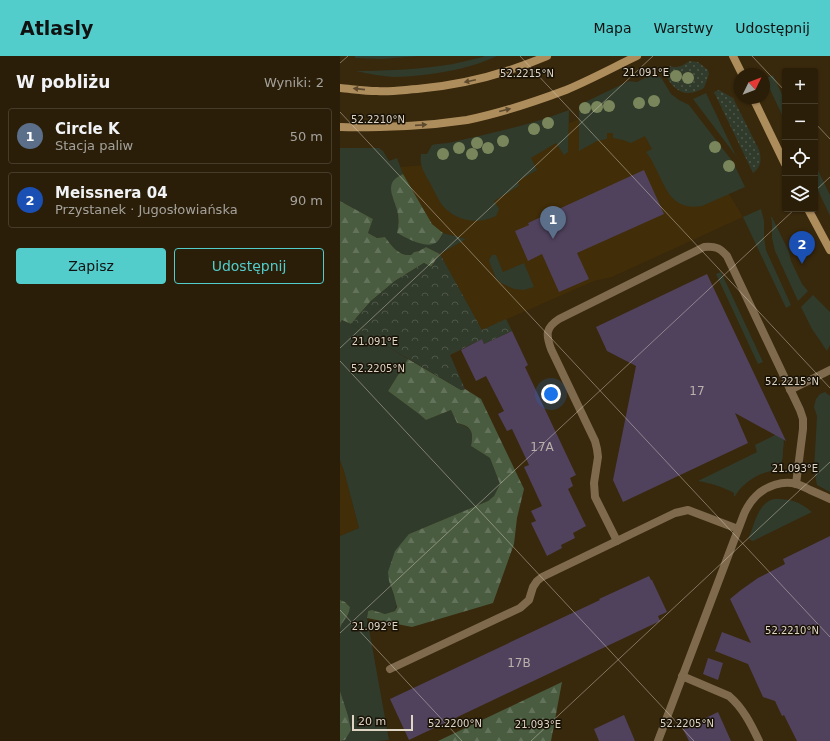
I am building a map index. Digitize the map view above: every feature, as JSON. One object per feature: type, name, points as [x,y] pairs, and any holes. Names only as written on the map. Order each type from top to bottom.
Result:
[{"type":"street","points":[[340,88],[377,91],[437,87],[493,76],[524,66],[547,56]]},
{"type":"street","points":[[340,127],[391,127],[467,120],[541,99],[567,89],[637,56]]},
{"type":"street","points":[[733,56],[739,68]]},
{"type":"street","points":[[756,104],[782,158]]},
{"type":"street","points":[[810,212],[830,250]]},
{"type":"street","points":[[617,541],[595,497],[594,483],[598,457],[595,441],[551,349],[547,339],[547,331],[549,326],[554,322],[704,247],[718,248],[727,256],[800,410],[803,419],[803,428],[796,484]]},
{"type":"street","points":[[790,390],[830,370]]},
{"type":"street","points":[[658,741],[738,529],[749,504],[756,495],[765,489],[773,485],[789,483],[796,484],[830,499]]},
{"type":"street","points":[[390,670],[520,608],[529,600],[532,587],[542,577],[683,510],[688,510],[738,529]]},
{"type":"street","points":[[682,676],[729,696],[735,701],[748,719],[759,741]]},
{"type":"shaded area","points":[[689,108],[729,194],[743,217],[612,277],[594,281],[482,330],[440,254],[465,239],[443,233],[432,224],[400,167],[476,161],[589,115]]},
{"type":"shaded area","points":[[340,460],[359,528],[340,536]]},
{"type":"green space","points":[[355,56],[418,56],[382,59],[355,58]]},
{"type":"green space","points":[[484,56],[497,56],[461,68],[423,75],[393,77],[356,71],[429,67],[453,64]]},
{"type":"green space","points":[[690,61],[698,62],[708,70],[709,74],[704,88],[686,93],[672,85],[668,79],[667,73],[670,66],[678,67]]},
{"type":"green space","points":[[655,73],[662,79],[671,94],[689,105],[733,162],[745,187],[702,206],[691,207],[683,205],[670,196],[646,152],[652,149],[645,136],[631,143],[613,138],[613,133],[607,133],[607,139],[597,141],[579,151],[579,105],[629,81],[637,82]]},
{"type":"green space","points":[[773,75],[782,94],[782,115],[770,90],[770,76]]},
{"type":"green space","points":[[719,90],[733,98],[734,104],[736,104],[759,150],[760,163],[758,168],[753,173],[714,92]]},
{"type":"green space","points":[[706,93],[736,156],[693,99]]},
{"type":"green space","points":[[569,110],[568,152],[564,155],[556,143],[531,158],[537,170],[518,181],[519,186],[494,201],[499,209],[496,216],[482,220],[467,220],[453,215],[442,205],[421,165],[421,154],[427,154],[432,145],[448,143],[509,129]]},
{"type":"green space","points":[[340,148],[379,148],[383,151],[389,161],[397,158],[403,174],[395,179],[392,195],[397,209],[399,226],[397,233],[424,244],[435,242],[440,239],[443,233],[466,239],[440,254],[426,247],[414,252],[411,255],[406,255],[396,250],[385,237],[377,238],[368,233],[373,219],[340,201]]},
{"type":"green space","points":[[818,170],[830,195],[830,216],[818,190]]},
{"type":"green space","points":[[403,174],[432,224],[443,233],[439,240],[434,244],[429,245],[418,243],[397,233],[398,216],[391,186],[395,179]]},
{"type":"green space","points":[[340,201],[373,219],[368,233],[377,238],[385,237],[393,247],[402,254],[411,255],[414,252],[426,247],[440,254],[431,267],[424,263],[395,281],[371,301],[351,324],[342,320],[340,323]]},
{"type":"green space","points":[[761,209],[764,221],[766,250],[791,305],[786,308],[743,217]]},
{"type":"green space","points":[[771,217],[789,252],[791,261],[802,284],[808,291],[798,301],[775,251],[772,238]]},
{"type":"green space","points":[[440,254],[482,330],[506,319],[512,331],[484,344],[482,339],[450,355],[465,389],[461,390],[351,324],[371,301],[395,281],[424,263],[431,267]]},
{"type":"green space","points":[[492,255],[496,255],[503,272],[524,263],[534,287],[524,290],[514,289],[501,283],[496,278],[489,260]]},
{"type":"green space","points":[[721,272],[763,362],[758,364],[716,274]]},
{"type":"green space","points":[[813,295],[830,312],[830,345],[827,351],[812,329],[801,307]]},
{"type":"green space","points":[[342,320],[408,359],[388,391],[426,420],[451,410],[457,423],[466,426],[472,433],[471,446],[490,458],[500,484],[494,496],[488,501],[409,534],[391,588],[396,602],[395,611],[385,614],[372,610],[368,611],[367,618],[389,740],[340,741],[345,740],[343,701],[340,691],[340,629],[350,607],[345,602],[340,600],[340,536],[359,528],[340,460],[340,323]]},
{"type":"green space","points":[[408,359],[461,390],[465,389],[481,399],[524,489],[517,518],[514,544],[493,603],[412,627],[367,618],[368,611],[372,610],[385,614],[395,611],[397,607],[389,581],[388,572],[395,551],[409,534],[488,501],[494,496],[500,484],[490,458],[471,446],[472,433],[466,426],[457,423],[451,410],[426,420],[388,391]]},
{"type":"green space","points":[[825,392],[830,396],[830,492],[817,485],[814,470],[817,416],[814,407],[816,399],[820,394]]},
{"type":"green space","points":[[781,432],[784,443],[783,458],[780,465],[774,470],[761,474],[750,481],[740,489],[735,496],[734,493],[725,489],[698,481],[757,452],[755,445]]},
{"type":"green space","points":[[774,499],[794,501],[803,505],[812,512],[753,541],[750,540],[749,537],[758,514],[764,505]]},
{"type":"green space","points":[[340,600],[345,602],[350,607],[340,629]]},
{"type":"green space","points":[[562,682],[551,741],[438,741]]},
{"type":"green space","points":[[340,691],[351,730],[345,740],[340,741]]},
{"type":"building","points":[[644,170],[664,214],[577,253],[589,279],[559,292],[542,254],[528,261],[515,231],[529,225],[528,223]]},
{"type":"building","points":[[707,274],[786,441],[735,413],[748,443],[623,502],[613,480],[636,366],[607,351],[596,327]]},
{"type":"building","points":[[512,331],[528,365],[525,367],[576,475],[570,478],[573,486],[568,489],[586,526],[573,533],[575,538],[561,545],[562,548],[547,556],[531,523],[536,521],[531,511],[542,506],[524,467],[529,465],[512,429],[507,431],[498,414],[504,411],[486,376],[476,381],[461,350],[482,339],[484,344]]},
{"type":"building","points":[[830,536],[830,741],[797,741],[775,701],[763,697],[748,664],[715,651],[722,632],[751,643],[730,599],[758,578],[785,564],[783,559]]},
{"type":"building","points":[[649,576],[667,612],[658,616],[660,621],[409,740],[390,699]]},
{"type":"building","points":[[708,658],[723,663],[718,680],[703,674]]},
{"type":"building","points":[[718,712],[731,741],[689,741],[683,729]]},
{"type":"building","points":[[624,715],[635,741],[599,741],[594,729]]},
{"type":"place","name":"Circle K","points":[[553,239]]},
{"type":"place","name":"Meissnera 04","points":[[802,264]]}]
